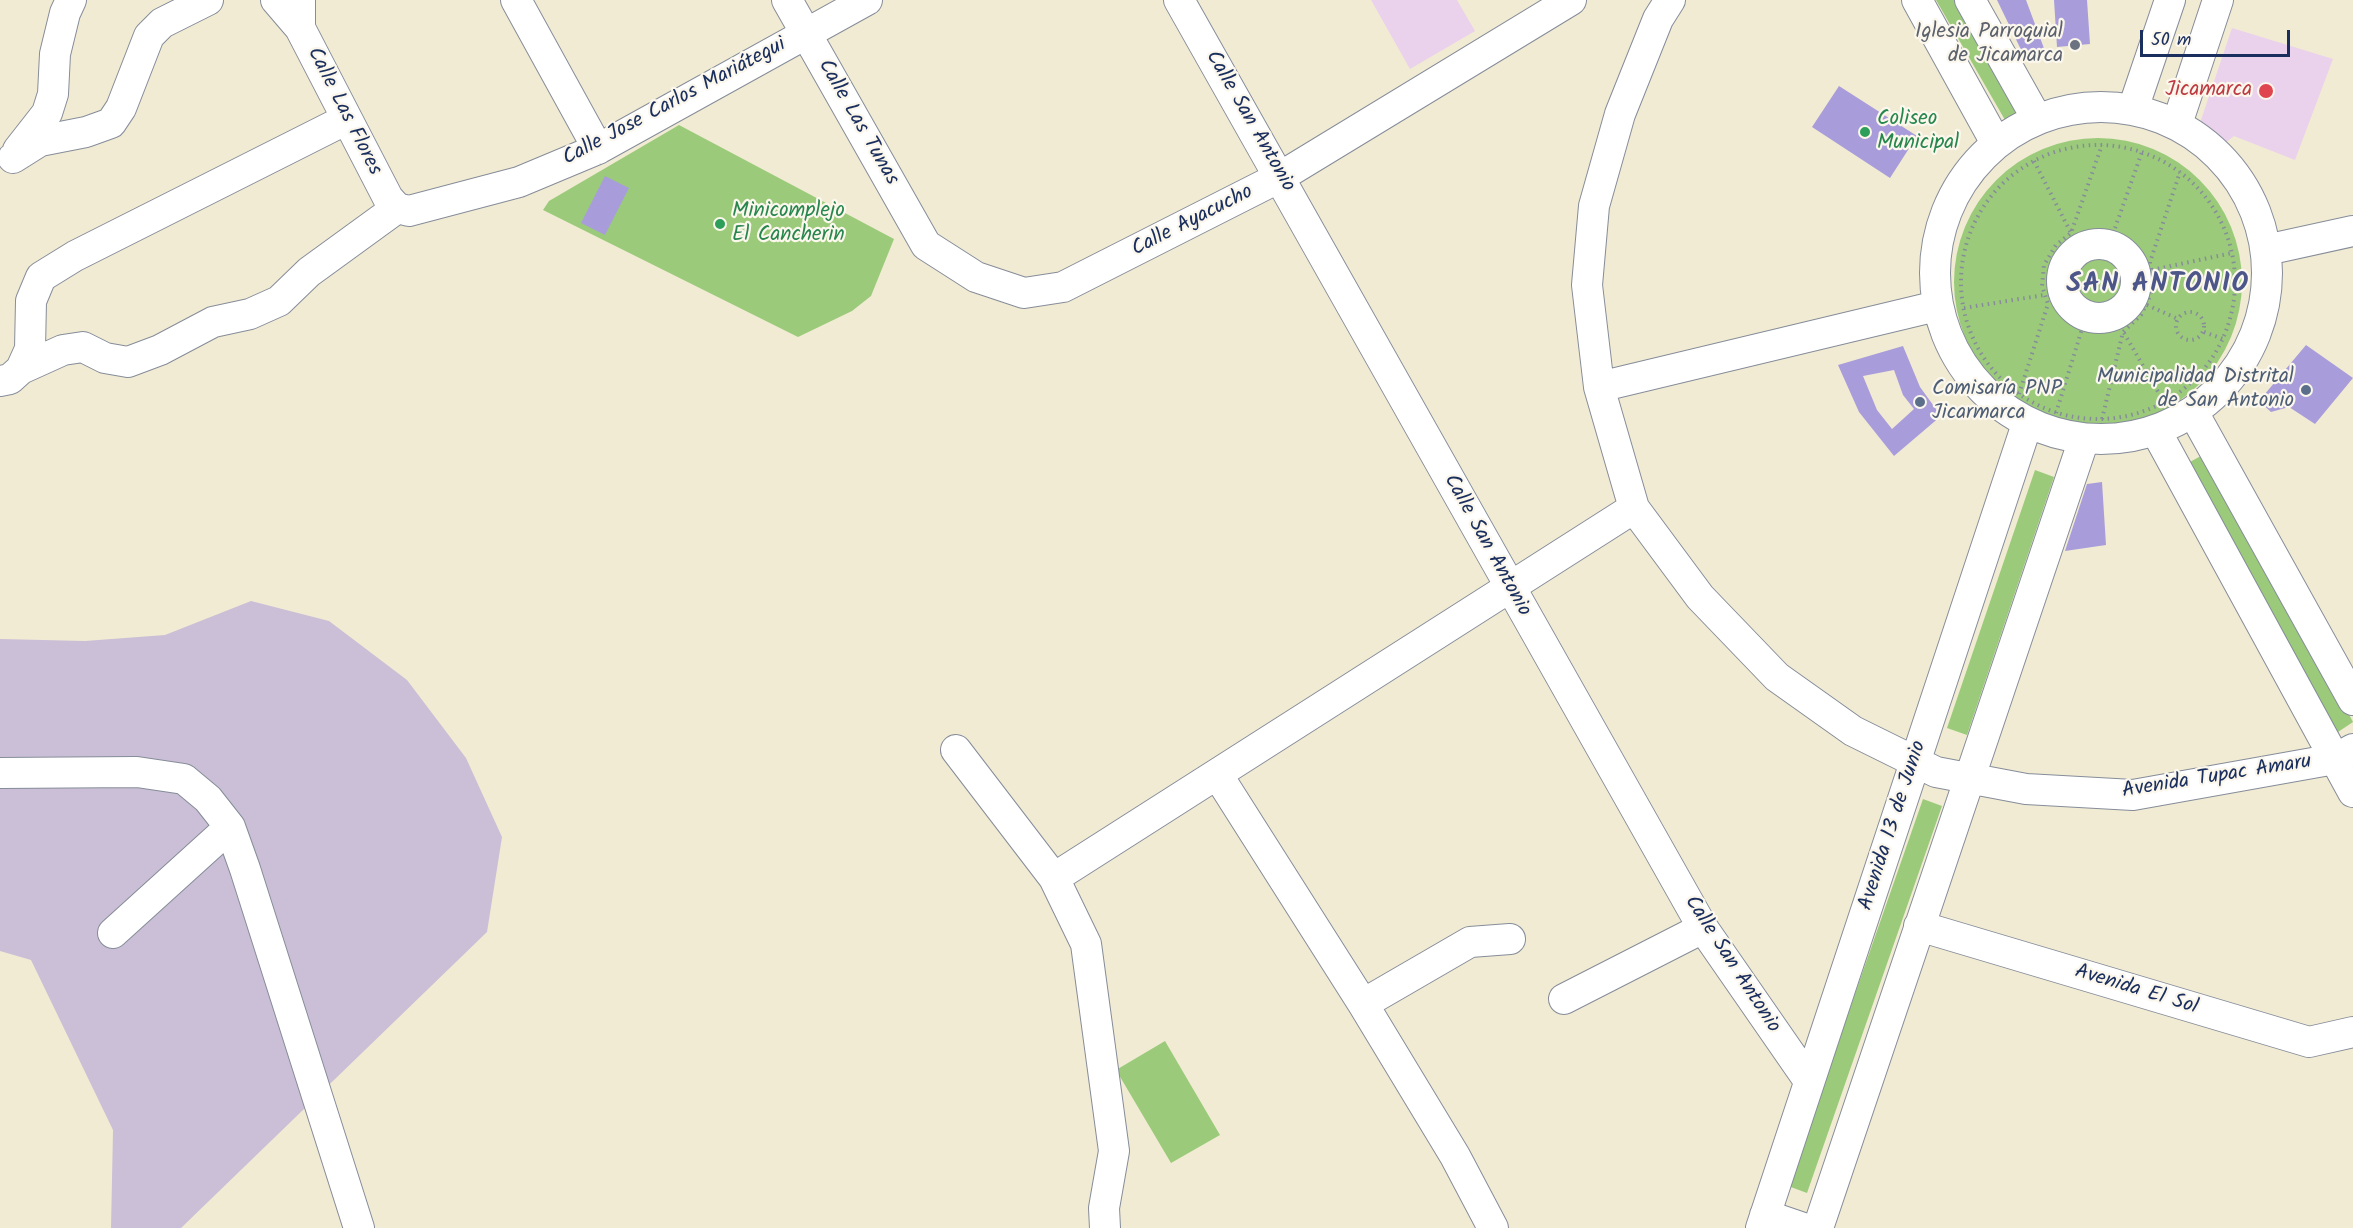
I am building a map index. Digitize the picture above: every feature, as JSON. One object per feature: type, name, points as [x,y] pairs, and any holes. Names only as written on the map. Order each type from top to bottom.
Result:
[{"type":"street","points":[[6,166],[47,113],[53,94],[55,54],[64,13],[71,0]]},
{"type":"street","points":[[6,166],[40,141],[86,132],[111,123],[121,108],[161,0]]},
{"type":"street","points":[[149,36],[162,23],[208,0]]},
{"type":"street","name":"Calle Las Flores","points":[[276,0],[300,14],[347,119],[388,198],[403,209]]},
{"type":"street","points":[[516,0],[598,149]]},
{"type":"street","name":"Calle Las Tunas","points":[[788,0],[926,245]]},
{"type":"street","name":"Calle Jose Carlos Mariátegui","points":[[403,209],[519,182],[598,149],[867,0]]},
{"type":"street","name":"Calle San Antonio","points":[[1179,0],[1703,928],[1809,1081]]},
{"type":"street","name":"Calle Ayacucho","points":[[926,245],[976,277],[1024,293],[1063,287],[1280,177],[1571,0]]},
{"type":"street","points":[[1917,0],[1996,143]]},
{"type":"street","points":[[1970,0],[2037,119]]},
{"type":"street","points":[[2133,109],[2170,0]]},
{"type":"street","points":[[2177,124],[2218,0]]},
{"type":"street","name":"Avenida Tupac Amaru","points":[[1660,6],[1620,114],[1594,206],[1587,285],[1599,387],[1634,508],[1700,597],[1777,677],[1854,731],[1935,772],[2026,789],[2133,795],[2344,754]]},
{"type":"street","points":[[2084,107],[2133,109],[2177,124],[2210,146],[2237,176],[2256,211],[2266,250],[2267,287],[2260,323],[2244,357],[2222,387],[2193,412],[2156,431],[2113,440],[2093,429],[2048,432],[2027,424],[1995,403],[1968,376],[1949,342],[1950,307],[1934,270],[1939,234],[1951,200],[1971,169],[1996,143],[2037,119],[2084,107]]},
{"type":"street","points":[[8,371],[30,349],[31,300],[40,277],[75,256],[347,119]]},
{"type":"street","points":[[8,371],[63,350],[83,347],[105,358],[128,362],[160,350],[213,322],[250,314],[279,301],[309,272],[403,209]]},
{"type":"street","points":[[2266,250],[2353,231]]},
{"type":"street","points":[[2109,245],[2119,250],[2133,266],[2136,276],[2132,298],[2126,307],[2108,318],[2086,316],[2068,303],[2061,281],[2063,270],[2068,260],[2086,246],[2109,245]]},
{"type":"street","points":[[1599,387],[1950,307]]},
{"type":"street","points":[[2193,412],[2353,700]]},
{"type":"street","name":"Avenida 13 de Junio","points":[[1763,1222],[2027,424]]},
{"type":"street","points":[[1818,1228],[1969,778],[2093,429]]},
{"type":"street","points":[[2156,431],[2344,754],[2353,792]]},
{"type":"street","points":[[1054,878],[1634,508]]},
{"type":"street","points":[[956,750],[1054,878],[1086,944],[1114,1151],[1104,1208],[1105,1228]]},
{"type":"street","points":[[0,773],[137,772],[184,779],[208,800],[230,827],[359,1228]]},
{"type":"street","points":[[1217,774],[1363,1004],[1455,1156],[1492,1228]]},
{"type":"street","points":[[113,933],[230,827]]},
{"type":"street","name":"Avenida El Sol","points":[[1919,926],[2309,1042],[2353,1032]]},
{"type":"street","points":[[1564,999],[1703,928]]},
{"type":"street","points":[[1363,1004],[1470,942],[1510,939]]},
{"type":"street","points":[[1763,1222],[1803,1228]]},
{"type":"path","points":[[2102,145],[2142,152],[2180,171],[2199,188],[2214,207],[2225,229],[2232,253],[2235,282],[2232,311],[2223,339],[2201,371],[2188,386],[2164,402],[2093,429],[2019,394],[1999,377],[1983,356],[1971,333],[1950,307],[1962,273],[1969,239],[1979,218],[2006,181],[2034,161],[2056,152],[2102,145]]},
{"type":"path","points":[[2019,394],[2048,304],[2044,295],[2044,265],[2056,245],[2071,233],[2102,145]]},
{"type":"path","points":[[2109,245],[2142,152]]},
{"type":"path","points":[[2034,161],[2071,233]]},
{"type":"path","points":[[2093,429],[2123,332],[2134,324],[2151,294],[2150,262],[2180,171]]},
{"type":"path","points":[[2151,270],[2232,253]]},
{"type":"path","points":[[1950,307],[2044,295]]},
{"type":"path","points":[[2147,304],[2178,319]]},
{"type":"path","points":[[2185,313],[2199,314],[2204,322],[2204,332],[2192,341],[2182,338],[2176,329],[2178,319],[2185,313]]},
{"type":"path","points":[[2056,413],[2086,316]]},
{"type":"path","points":[[2123,332],[2164,402]]},
{"type":"path","points":[[2204,332],[2223,339]]},
{"type":"shaded area","points":[[1371,0],[1457,0],[1475,31],[1410,69]]},
{"type":"shaded area","name":"Jicamarca","points":[[2232,28],[2333,59],[2295,160],[2234,136],[2225,143],[2200,123]]},
{"type":"shaded area","points":[[251,601],[329,621],[407,680],[466,758],[502,837],[487,932],[181,1228],[111,1228],[113,1130],[31,960],[0,951],[0,639],[85,641],[165,635]]},
{"type":"green space","points":[[1936,0],[1955,0],[2019,112],[2005,120]]},
{"type":"green space","name":"Minicomplejo El Cancherin","points":[[679,125],[894,239],[871,296],[852,311],[798,337],[543,210],[549,201]]},
{"type":"green space","points":[[2098,138],[2126,141],[2153,149],[2178,162],[2200,180],[2218,202],[2231,227],[2239,254],[2242,282],[2239,310],[2231,337],[2218,362],[2200,384],[2178,402],[2153,415],[2126,423],[2098,426],[2070,423],[2043,415],[2018,402],[1996,384],[1978,362],[1965,337],[1957,310],[1954,282],[1957,254],[1965,227],[1978,202],[1996,180],[2018,162],[2043,149],[2070,141]]},
{"type":"green space","points":[[2210,451],[2353,722],[2332,736],[2188,463]]},
{"type":"green space","points":[[2035,470],[2054,477],[1967,735],[1947,728]]},
{"type":"green space","points":[[1923,799],[1942,806],[1807,1193],[1788,1186]]},
{"type":"green space","points":[[1165,1041],[1220,1135],[1171,1163],[1116,1070]]},
{"type":"building","points":[[1997,0],[2026,0],[2045,51],[2026,60]]},
{"type":"building","points":[[2054,0],[2087,0],[2090,44],[2057,47]]},
{"type":"building","name":"Coliseo Municipal","points":[[1839,86],[1917,136],[1890,178],[1812,127]]},
{"type":"building","points":[[605,176],[629,188],[605,235],[581,223]]},
{"type":"building","name":"Municipalidad Distrital de San Antonio","points":[[2306,345],[2353,378],[2315,424],[2289,407],[2271,412],[2259,401]]},
{"type":"building","name":"Comisaría PNP Jicarmarca","points":[[1903,346],[1920,387],[1941,416],[1894,456],[1859,412],[1838,365]],"holes":[[[1894,370],[1903,395],[1914,409],[1892,429],[1877,410],[1863,376]]]},
{"type":"building","points":[[2102,482],[2106,545],[2065,551],[2087,484]]},
{"type":"place","name":"Iglesia Parroquial de Jicamarca","points":[[2075,45]]},
{"type":"place","name":"Jicamarca","points":[[2266,91]]},
{"type":"place","name":"Coliseo Municipal","points":[[1865,132]]},
{"type":"place","name":"Minicomplejo El Cancherin","points":[[720,224]]},
{"type":"place","name":"Municipalidad Distrital de San Antonio","points":[[2306,390]]},
{"type":"place","name":"Comisaría PNP Jicarmarca","points":[[1920,402]]},
{"type":"district","name":"SAN ANTONIO","points":[[2158,286]]}]
